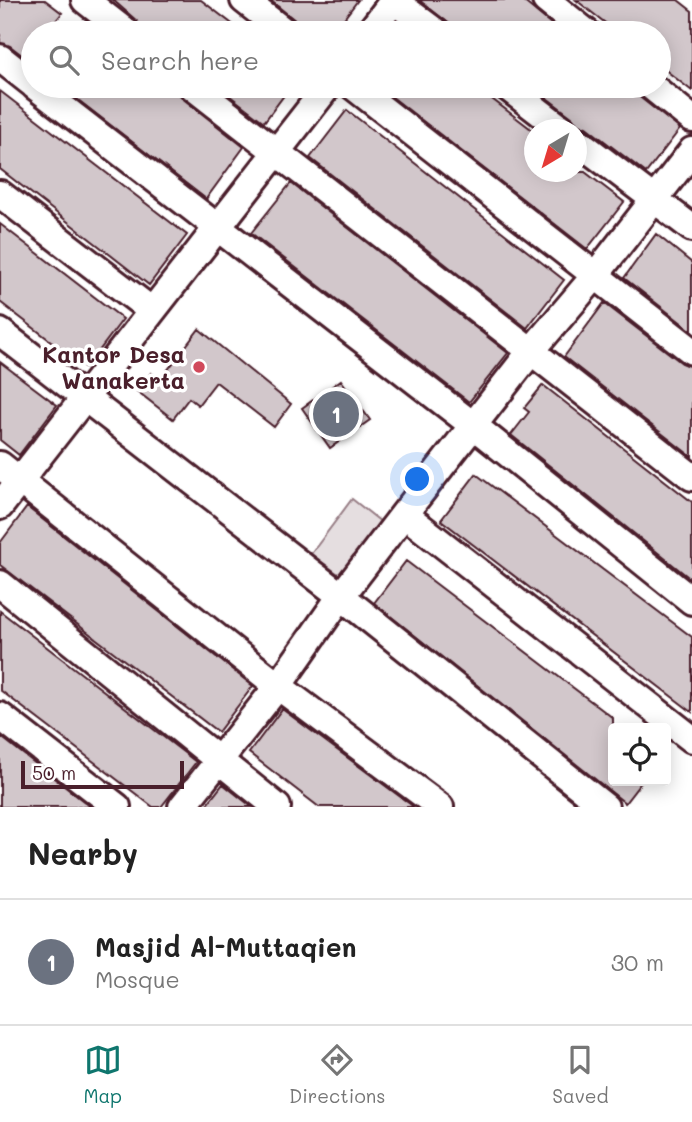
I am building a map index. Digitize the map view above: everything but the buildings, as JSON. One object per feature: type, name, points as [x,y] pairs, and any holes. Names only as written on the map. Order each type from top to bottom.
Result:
[{"type":"street","points":[[85,0],[112,21]]},
{"type":"street","points":[[244,0],[271,21]]},
{"type":"street","points":[[378,21],[394,0],[421,21]]},
{"type":"street","points":[[546,0],[572,21]]},
{"type":"street","points":[[0,58],[21,75]]},
{"type":"street","points":[[51,98],[474,426],[692,601]]},
{"type":"street","points":[[207,98],[692,477]]},
{"type":"street","points":[[0,506],[10,473],[86,399],[318,98]]},
{"type":"street","points":[[368,98],[692,351]]},
{"type":"street","points":[[522,98],[549,119]]},
{"type":"street","points":[[667,98],[692,119]]},
{"type":"street","points":[[587,148],[692,228]]},
{"type":"street","points":[[182,807],[278,686],[341,596],[404,514],[692,151]]},
{"type":"street","points":[[0,194],[152,311]]},
{"type":"street","points":[[0,332],[341,596],[606,807]]},
{"type":"street","points":[[10,473],[278,686],[440,807]]},
{"type":"street","points":[[404,514],[692,739]]},
{"type":"street","points":[[0,584],[277,807]]},
{"type":"street","points":[[0,716],[117,807]]},
{"type":"shaded area","points":[[352,499],[381,522],[341,576],[311,554]]},
{"type":"place","name":"Kantor Desa Wanakerta","points":[[199,367]]},
{"type":"place","name":"Masjid Al-Muttaqien","points":[[336,414]]}]
